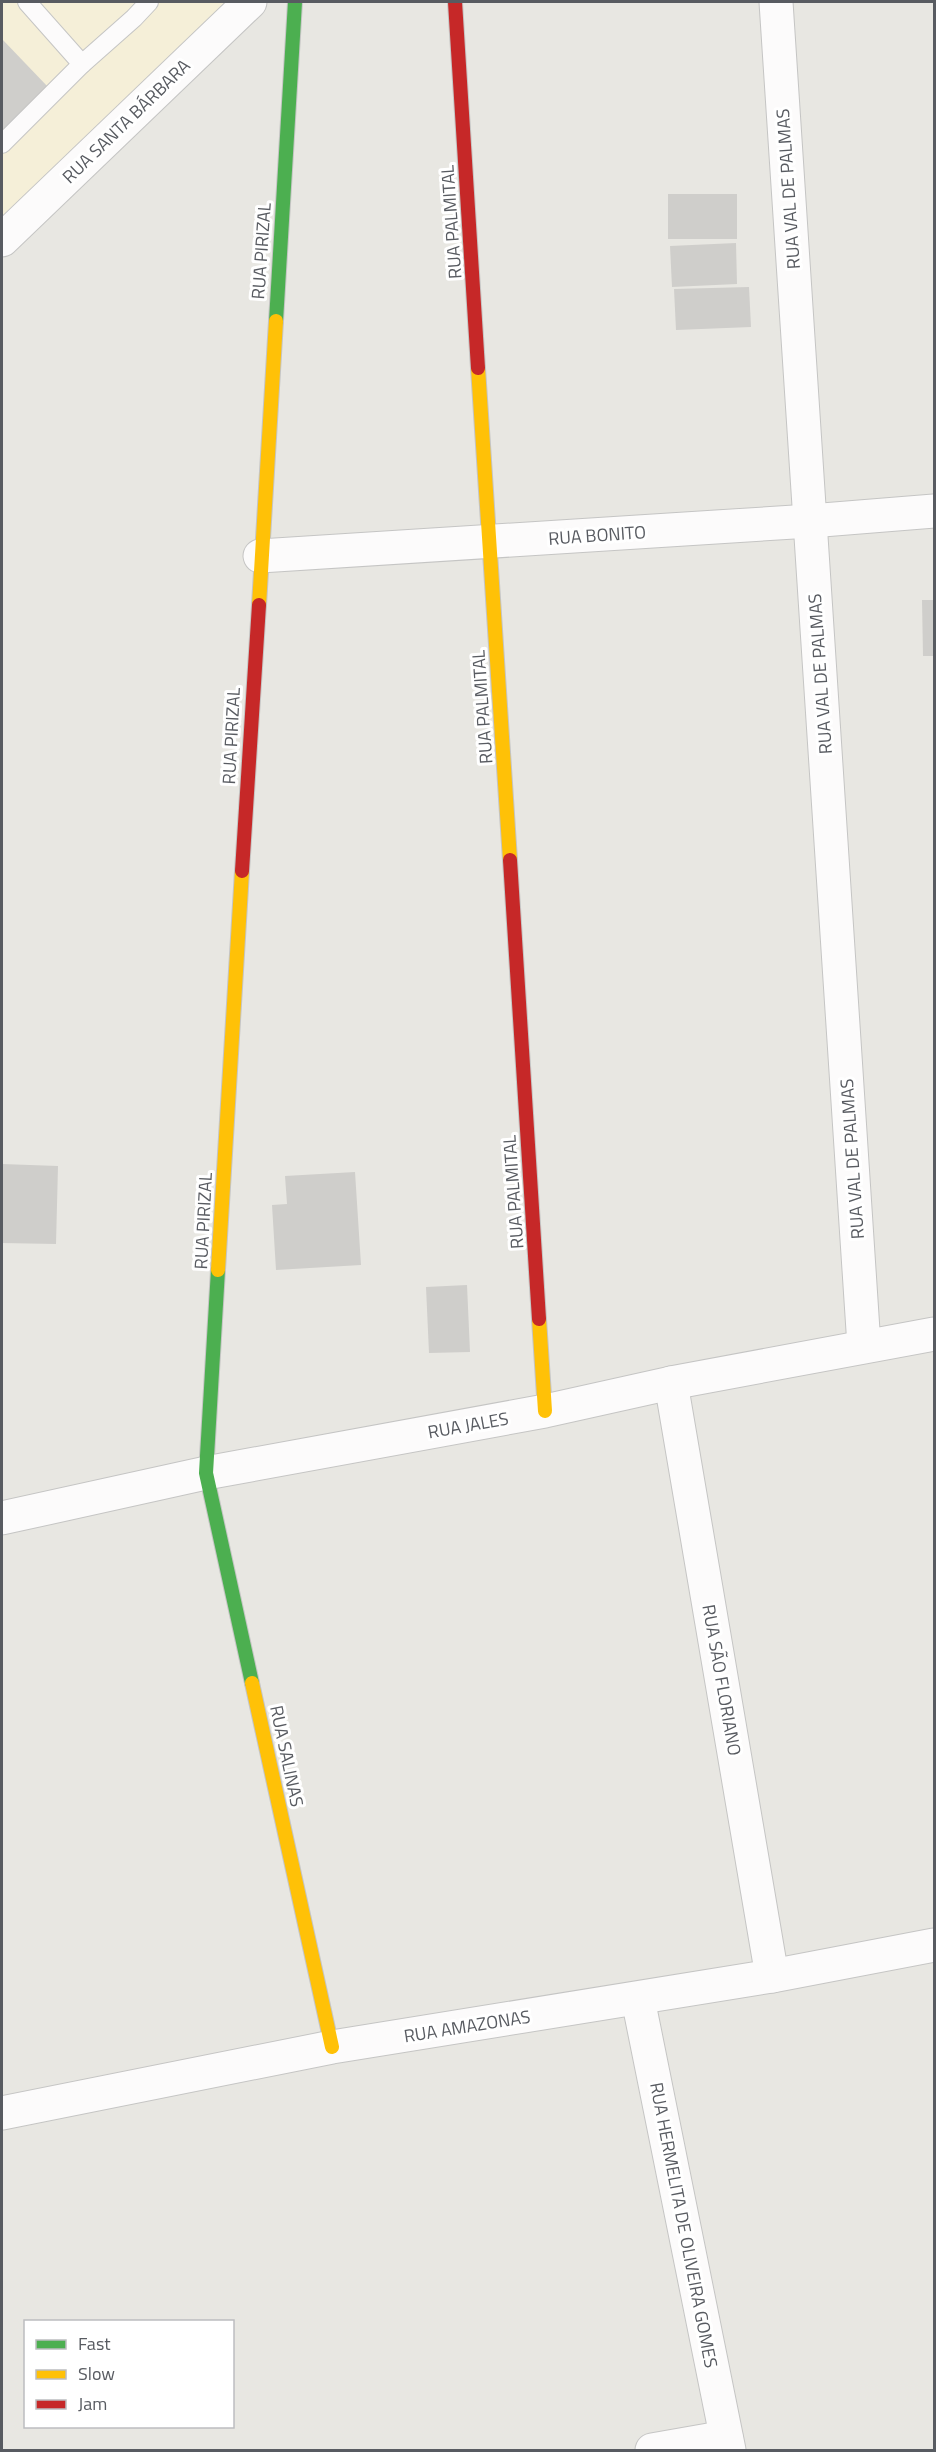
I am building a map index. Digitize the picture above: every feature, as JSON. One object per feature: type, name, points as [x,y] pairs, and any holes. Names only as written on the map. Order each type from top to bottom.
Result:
[{"type":"street","name":"RUA SANTA BÁRBARA","points":[[2,240],[250,2]]},
{"type":"street","name":"RUA PIRIZAL","points":[[206,1473],[295,2]]},
{"type":"street","name":"RUA PALMITAL","points":[[455,2],[545,1411]]},
{"type":"street","name":"RUA VAL DE PALMAS","points":[[776,2],[864,1346]]},
{"type":"street","name":"RUA BONITO","points":[[260,556],[934,511]]},
{"type":"street","name":"RUA JALES","points":[[2,1518],[206,1473],[545,1411],[671,1383],[934,1334]]},
{"type":"street","name":"RUA SÃO FLORIANO","points":[[671,1383],[772,1976]]},
{"type":"street","name":"RUA SALINAS","points":[[206,1473],[332,2047]]},
{"type":"street","name":"RUA AMAZONAS","points":[[2,2113],[332,2047],[638,1999],[934,1945]]},
{"type":"street","name":"RUA HERMELITA DE OLIVEIRA GOMES","points":[[638,1999],[728,2444]]},
{"type":"street","points":[[652,2451],[728,2444]]},
{"type":"lane","points":[[27,2],[82,64]]},
{"type":"lane","points":[[2,144],[82,64],[149,2]]},
{"type":"shaded area","points":[[2,2],[250,2],[2,240]]},
{"type":"building","points":[[2,39],[48,87],[2,131]]},
{"type":"building","points":[[668,194],[737,194],[737,239],[668,239]]},
{"type":"building","points":[[736,243],[737,284],[672,287],[670,246]]},
{"type":"building","points":[[749,287],[751,327],[676,330],[674,289]]},
{"type":"building","points":[[922,600],[934,600],[934,656],[923,656]]},
{"type":"building","points":[[2,1164],[58,1166],[56,1244],[2,1243]]},
{"type":"building","points":[[355,1172],[361,1265],[276,1270],[272,1205],[287,1204],[285,1176]]},
{"type":"building","points":[[467,1285],[470,1352],[429,1353],[426,1287]]},
{"type":"traffic: fast","points":[[276,321],[295,2]]},
{"type":"traffic: fast","points":[[218,1270],[206,1473],[252,1683]]},
{"type":"traffic: slow","points":[[259,605],[276,321]]},
{"type":"traffic: slow","points":[[478,368],[510,860]]},
{"type":"traffic: slow","points":[[218,1270],[242,871]]},
{"type":"traffic: slow","points":[[539,1319],[545,1411]]},
{"type":"traffic: slow","points":[[252,1683],[332,2047]]},
{"type":"traffic: jam","points":[[455,2],[478,368]]},
{"type":"traffic: jam","points":[[242,871],[259,605]]},
{"type":"traffic: jam","points":[[510,860],[539,1319]]}]
